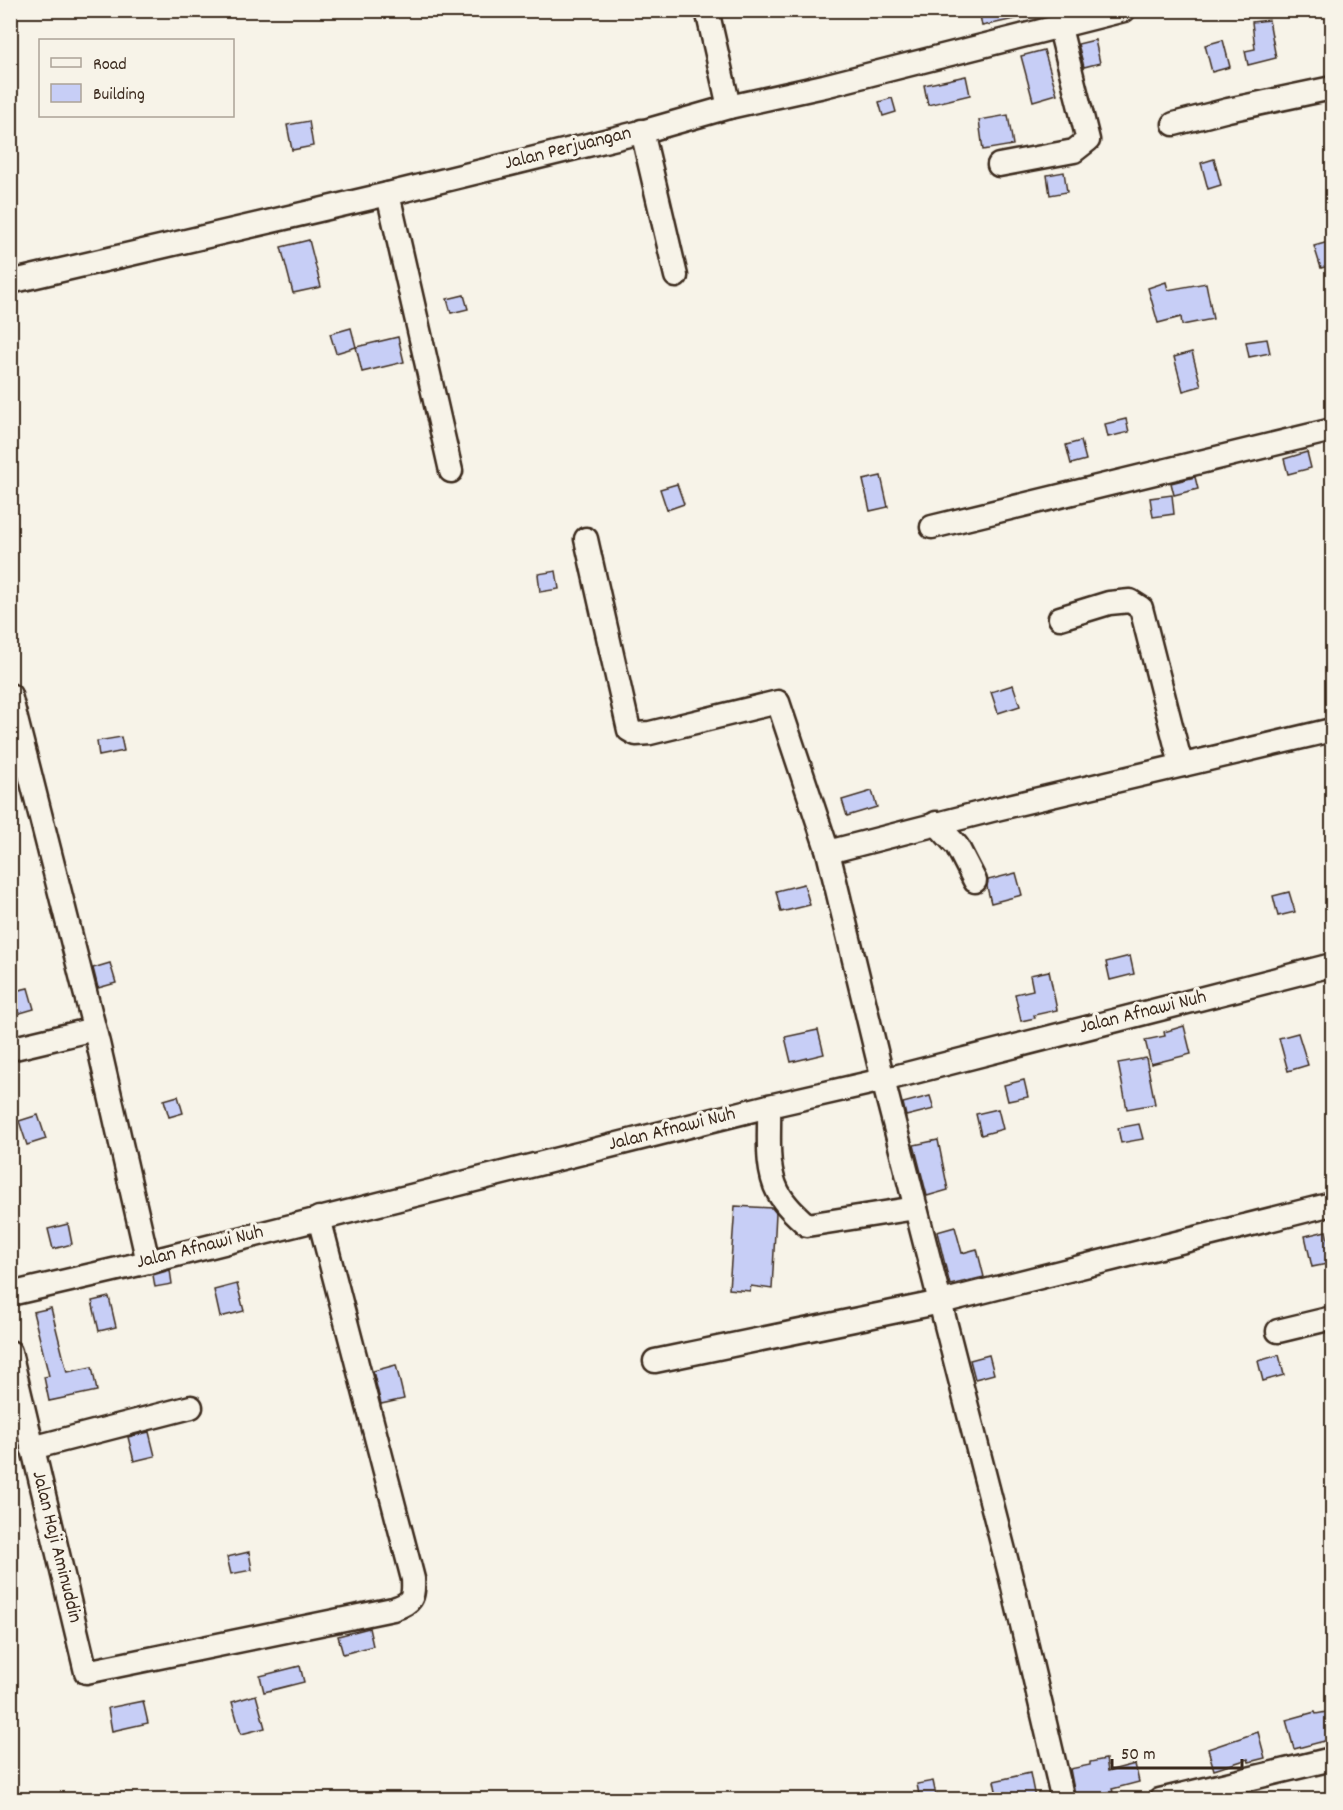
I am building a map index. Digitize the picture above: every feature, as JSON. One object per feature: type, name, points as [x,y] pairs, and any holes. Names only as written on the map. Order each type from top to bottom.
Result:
[{"type":"street","points":[[707,10],[729,108]]},
{"type":"street","name":"Jalan Perjuangan","points":[[10,282],[388,194],[1060,28],[1124,10]]},
{"type":"street","points":[[999,165],[1074,152],[1088,140],[1060,28]]},
{"type":"street","points":[[1174,124],[1332,88]]},
{"type":"street","points":[[642,131],[676,276]]},
{"type":"street","points":[[388,194],[451,471]]},
{"type":"street","points":[[932,526],[1332,430]]},
{"type":"street","points":[[585,539],[629,730],[636,734],[650,733],[778,702],[828,852],[883,1080],[1011,1578],[1063,1800]]},
{"type":"street","points":[[1060,618],[1109,603],[1130,601],[1141,608],[1183,765]]},
{"type":"street","points":[[10,695],[15,728],[94,1029],[148,1262]]},
{"type":"street","points":[[828,852],[936,823],[1332,730]]},
{"type":"street","points":[[936,823],[957,846],[975,881]]},
{"type":"street","name":"Jalan Afnawi Nuh","points":[[10,1294],[883,1080],[1332,965]]},
{"type":"street","points":[[10,1049],[94,1029]]},
{"type":"street","points":[[770,1106],[772,1173],[778,1191],[786,1203],[807,1225],[916,1208]]},
{"type":"street","points":[[655,1361],[941,1302],[1332,1204]]},
{"type":"street","name":"Jalan Haji Aminuddin","points":[[10,1352],[86,1672],[393,1609],[407,1604],[414,1593],[413,1578],[319,1218]]},
{"type":"street","points":[[1278,1330],[1332,1318]]},
{"type":"street","points":[[32,1448],[191,1407]]},
{"type":"street","points":[[1160,1800],[1332,1759]]},
{"type":"building","points":[[979,10],[1024,10],[1024,17],[982,26]]},
{"type":"building","points":[[1269,20],[1276,58],[1248,65],[1245,51],[1255,49],[1252,22]]},
{"type":"building","points":[[1095,40],[1100,63],[1084,67],[1078,44]]},
{"type":"building","points":[[1223,40],[1230,67],[1212,72],[1205,45]]},
{"type":"building","points":[[1044,50],[1057,94],[1033,101],[1021,56]]},
{"type":"building","points":[[966,76],[970,95],[928,105],[924,85]]},
{"type":"building","points":[[892,98],[896,112],[883,116],[879,102]]},
{"type":"building","points":[[1008,115],[1013,145],[983,150],[979,120]]},
{"type":"building","points":[[309,121],[313,146],[292,150],[287,125]]},
{"type":"building","points":[[1214,159],[1221,185],[1208,189],[1201,163]]},
{"type":"building","points":[[1064,172],[1067,192],[1050,195],[1047,175]]},
{"type":"building","points":[[309,240],[321,287],[293,293],[281,247]]},
{"type":"building","points":[[1332,241],[1332,265],[1321,268],[1314,246]]},
{"type":"building","points":[[1166,282],[1168,290],[1206,283],[1213,319],[1182,325],[1181,317],[1158,323],[1148,288]]},
{"type":"building","points":[[464,295],[468,309],[451,313],[447,299]]},
{"type":"building","points":[[351,328],[356,347],[336,353],[330,334]]},
{"type":"building","points":[[398,337],[404,362],[362,372],[356,347]]},
{"type":"building","points":[[1267,339],[1270,353],[1249,357],[1246,342]]},
{"type":"building","points":[[1192,352],[1201,386],[1183,391],[1174,357]]},
{"type":"building","points":[[1126,419],[1129,432],[1108,437],[1105,424]]},
{"type":"building","points":[[1081,441],[1086,460],[1071,464],[1066,445]]},
{"type":"building","points":[[1307,452],[1311,468],[1288,474],[1284,459]]},
{"type":"building","points":[[881,476],[888,507],[870,511],[863,480]]},
{"type":"building","points":[[1195,477],[1198,489],[1174,495],[1171,483]]},
{"type":"building","points":[[677,484],[684,504],[667,510],[660,489]]},
{"type":"building","points":[[1172,495],[1174,514],[1153,517],[1150,498]]},
{"type":"building","points":[[556,571],[559,589],[540,592],[538,574]]},
{"type":"building","points":[[1013,685],[1020,706],[998,713],[991,692]]},
{"type":"building","points":[[121,737],[124,751],[99,756],[97,741]]},
{"type":"building","points":[[872,791],[877,807],[847,816],[842,800]]},
{"type":"building","points":[[1016,873],[1022,895],[991,903],[987,887],[988,880]]},
{"type":"building","points":[[804,884],[810,905],[781,912],[776,891]]},
{"type":"building","points":[[1289,892],[1295,912],[1278,916],[1273,896]]},
{"type":"building","points":[[1130,956],[1134,974],[1110,980],[1106,962]]},
{"type":"building","points":[[110,963],[116,983],[98,988],[93,968]]},
{"type":"building","points":[[1049,971],[1057,1010],[1034,1015],[1035,1018],[1021,1021],[1015,994],[1033,990],[1030,975]]},
{"type":"building","points":[[28,988],[34,1009],[10,1016],[10,992]]},
{"type":"building","points":[[1184,1026],[1191,1054],[1151,1064],[1145,1040],[1165,1036],[1164,1032]]},
{"type":"building","points":[[818,1030],[824,1054],[791,1062],[785,1037]]},
{"type":"building","points":[[1298,1033],[1308,1065],[1288,1071],[1279,1038]]},
{"type":"building","points":[[1146,1058],[1155,1104],[1127,1109],[1118,1063]]},
{"type":"building","points":[[1024,1080],[1028,1097],[1008,1101],[1004,1085]]},
{"type":"building","points":[[178,1096],[183,1113],[169,1117],[164,1100]]},
{"type":"building","points":[[930,1096],[934,1109],[906,1116],[903,1103]]},
{"type":"building","points":[[998,1109],[1003,1129],[981,1135],[976,1114]]},
{"type":"building","points":[[38,1115],[46,1139],[27,1145],[19,1121]]},
{"type":"building","points":[[1139,1124],[1143,1139],[1121,1143],[1118,1128]]},
{"type":"building","points":[[938,1140],[948,1190],[927,1196],[914,1145]]},
{"type":"building","points":[[735,1206],[772,1208],[776,1213],[772,1289],[751,1286],[750,1291],[729,1289]]},
{"type":"building","points":[[68,1224],[72,1244],[53,1249],[48,1229]]},
{"type":"building","points":[[955,1227],[962,1253],[977,1249],[984,1277],[950,1285],[937,1232]]},
{"type":"building","points":[[1326,1231],[1332,1263],[1312,1267],[1305,1236]]},
{"type":"building","points":[[170,1270],[172,1284],[155,1287],[153,1275]]},
{"type":"building","points":[[237,1284],[244,1311],[220,1317],[214,1290]]},
{"type":"building","points":[[109,1297],[116,1327],[99,1331],[92,1301]]},
{"type":"building","points":[[51,1308],[67,1372],[92,1367],[97,1391],[49,1401],[44,1377],[49,1376],[33,1312]]},
{"type":"building","points":[[989,1355],[994,1374],[975,1379],[970,1360]]},
{"type":"building","points":[[1279,1355],[1284,1375],[1263,1381],[1258,1361]]},
{"type":"building","points":[[396,1365],[404,1399],[381,1404],[373,1371]]},
{"type":"building","points":[[149,1432],[155,1456],[134,1461],[128,1437]]},
{"type":"building","points":[[249,1552],[252,1570],[231,1574],[227,1557]]},
{"type":"building","points":[[369,1628],[373,1646],[343,1654],[338,1636]]},
{"type":"building","points":[[300,1666],[304,1682],[264,1692],[260,1676]]},
{"type":"building","points":[[256,1695],[265,1728],[241,1734],[232,1702]]},
{"type":"building","points":[[143,1701],[148,1723],[112,1731],[108,1708]]},
{"type":"building","points":[[1332,1711],[1332,1739],[1294,1749],[1286,1720],[1315,1712],[1316,1714]]},
{"type":"building","points":[[1258,1732],[1265,1758],[1249,1762],[1248,1759],[1214,1770],[1208,1749]]},
{"type":"building","points":[[1106,1759],[1108,1771],[1135,1764],[1139,1782],[1112,1789],[1113,1792],[1090,1798],[1090,1800],[1076,1800],[1070,1769]]},
{"type":"building","points":[[1030,1773],[1035,1798],[998,1800],[994,1781]]},
{"type":"building","points":[[933,1781],[937,1800],[920,1800],[917,1784]]}]
